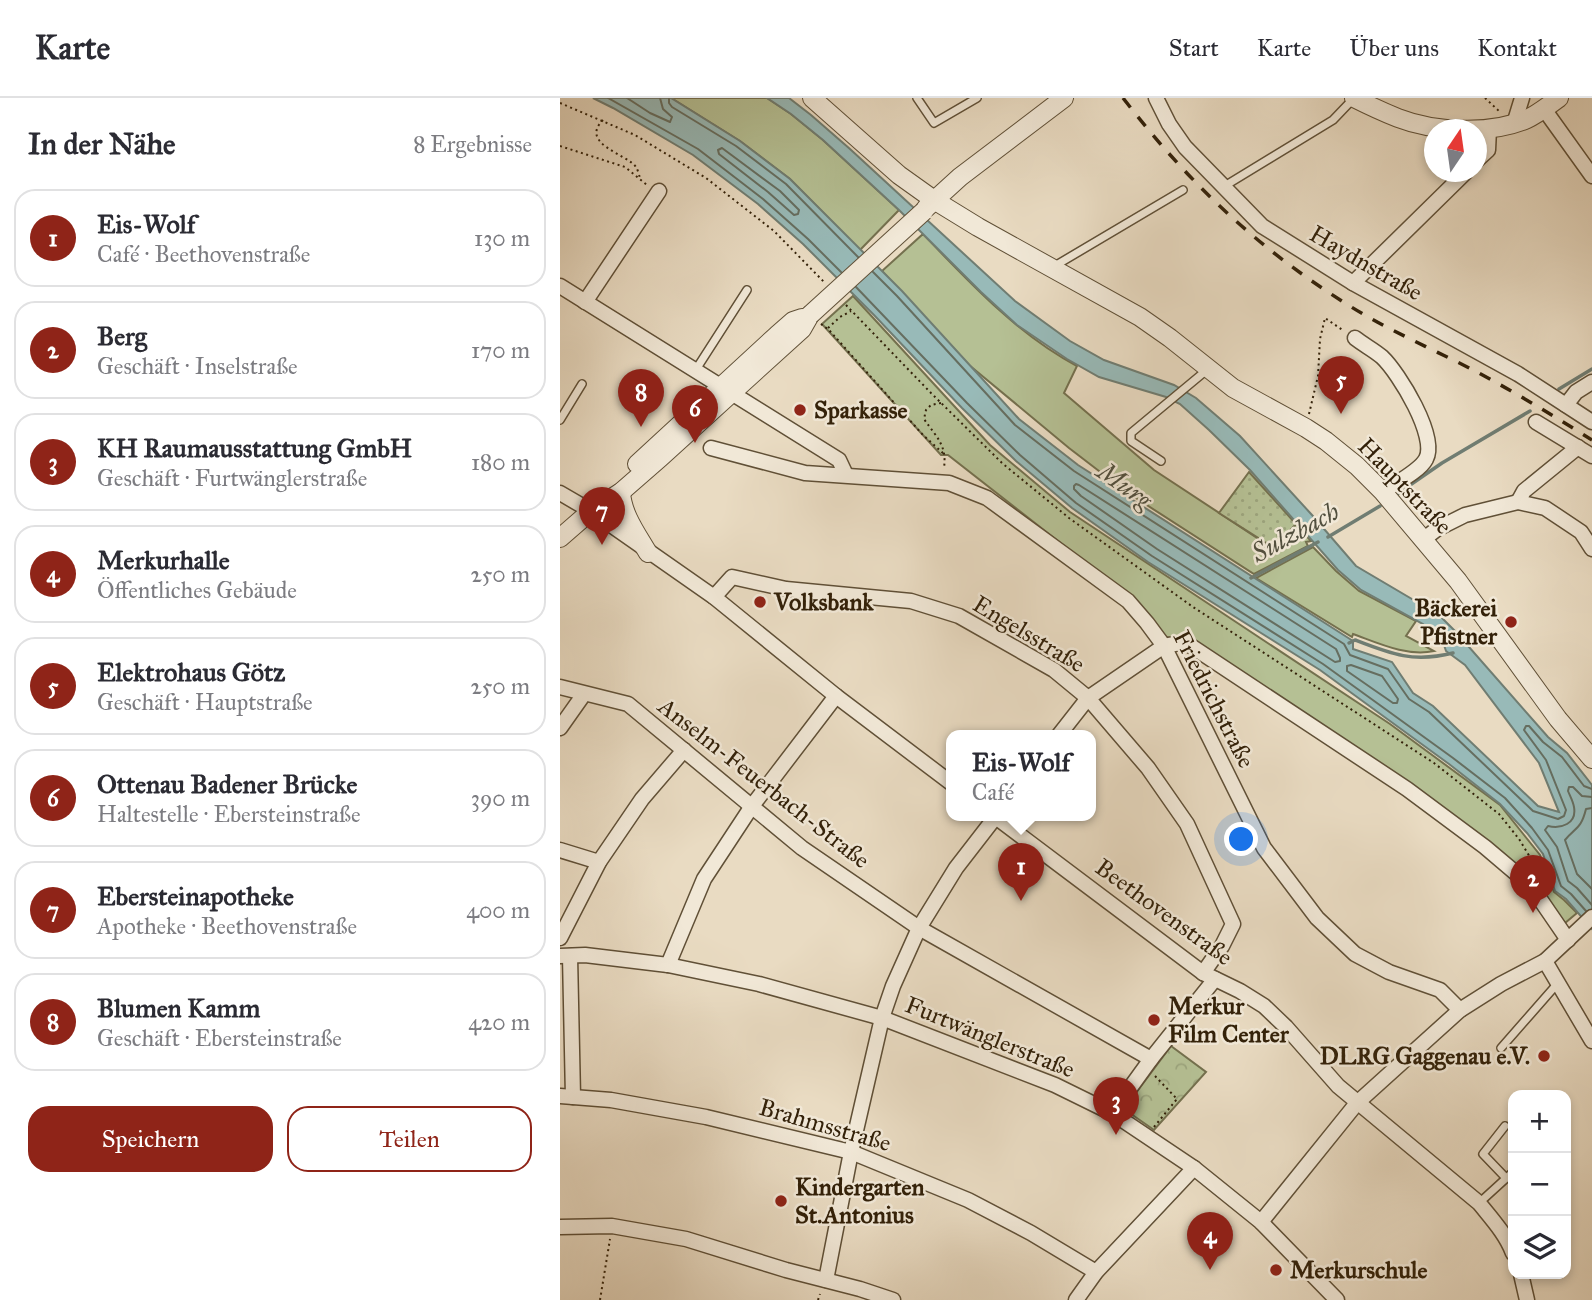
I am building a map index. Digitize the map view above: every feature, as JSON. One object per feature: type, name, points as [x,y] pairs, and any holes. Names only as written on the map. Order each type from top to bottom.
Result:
[{"type":"street","name":"Hauptstraße","points":[[812,98],[929,205],[1140,317],[1233,388],[1306,428],[1357,466],[1383,492],[1458,580],[1558,719],[1592,759]]},
{"type":"street","points":[[591,512],[605,494],[802,329],[810,315],[960,177],[1064,98]]},
{"type":"street","name":"Haydnstraße","points":[[1156,98],[1185,147],[1262,226],[1353,284],[1518,374],[1592,422]]},
{"type":"street","points":[[1354,98],[1399,119],[1429,127],[1489,129],[1530,118],[1551,103],[1592,176]]},
{"type":"street","points":[[1514,124],[1522,98]]},
{"type":"street","points":[[1487,151],[1489,129]]},
{"type":"street","points":[[1353,284],[1456,182]]},
{"type":"street","points":[[585,302],[659,191]]},
{"type":"street","points":[[560,286],[839,460],[846,475]]},
{"type":"street","points":[[1355,338],[1382,358],[1402,380],[1425,428],[1428,441],[1426,460],[1383,492]]},
{"type":"street","points":[[1566,405],[1576,392],[1592,382]]},
{"type":"street","points":[[560,538],[621,492],[679,442],[726,390]]},
{"type":"street","points":[[1536,422],[1592,456]]},
{"type":"street","points":[[1518,502],[1524,491],[1578,447]]},
{"type":"street","name":"Friedrichstraße","points":[[710,448],[805,473],[949,483],[987,498],[1128,601],[1164,646],[1264,848],[1317,918],[1355,954],[1389,972],[1440,990],[1460,1010]]},
{"type":"street","points":[[621,492],[621,501],[628,517],[648,553]]},
{"type":"street","points":[[560,493],[714,597],[836,696],[946,779]]},
{"type":"street","points":[[1424,540],[1437,529],[1465,515],[1518,502],[1545,508],[1581,532],[1592,549]]},
{"type":"street","name":"Engelsstraße","points":[[714,597],[732,578],[786,589],[911,601],[959,616],[1054,670],[1088,698],[1148,768],[1187,824],[1233,924],[1209,976]]},
{"type":"street","points":[[1063,730],[1088,698],[1164,646],[1185,642],[1407,789],[1485,847],[1531,886],[1568,940]]},
{"type":"street","name":"Anselm-Feuerbach-Straße","points":[[560,687],[628,704],[802,848],[919,928],[1148,1063]]},
{"type":"street","points":[[560,728],[584,694]]},
{"type":"street","points":[[668,965],[704,879],[752,806],[836,696]]},
{"type":"street","points":[[560,939],[599,862],[642,799],[684,750]]},
{"type":"street","points":[[826,1280],[851,1152],[882,1018],[893,986],[919,928],[956,868],[991,821]]},
{"type":"street","name":"Beethovenstraße","points":[[1002,821],[1209,976],[1264,1006],[1338,1086],[1479,1203],[1508,1242]]},
{"type":"street","points":[[560,850],[599,862]]},
{"type":"street","points":[[1261,1222],[1357,1103],[1460,1010],[1545,961],[1588,921]]},
{"type":"street","points":[[565,956],[567,1096]]},
{"type":"street","name":"Furtwänglerstraße","points":[[565,956],[668,965],[759,984],[882,1018],[1055,1085],[1112,1113],[1194,1168],[1261,1222],[1337,1300]]},
{"type":"street","points":[[1545,961],[1592,1041]]},
{"type":"street","points":[[1112,1113],[1209,976]]},
{"type":"street","name":"Brahmsstraße","points":[[567,1096],[611,1100],[706,1117],[851,1152],[968,1200],[1031,1233],[1096,1272]]},
{"type":"street","points":[[1084,1297],[1096,1272],[1194,1168]]},
{"type":"street","points":[[560,1227],[612,1226],[686,1239],[893,1300]]},
{"type":"street","points":[[1522,1279],[1527,1300]]},
{"type":"lane","points":[[917,98],[934,123],[977,98]]},
{"type":"lane","points":[[1222,187],[1333,120],[1354,98]]},
{"type":"lane","points":[[1052,268],[1183,190]]},
{"type":"lane","points":[[695,371],[747,290]]},
{"type":"lane","points":[[1161,461],[1130,440],[1131,433],[1209,369]]},
{"type":"lane","points":[[560,420],[582,384]]},
{"type":"lane","points":[[1501,1048],[1558,982]]},
{"type":"lane","points":[[1479,1203],[1506,1178],[1483,1154],[1505,1126]]},
{"type":"path","points":[[560,103],[635,135],[706,178],[774,231],[825,283]]},
{"type":"path","points":[[603,120],[597,133],[602,145],[635,165],[640,179]]},
{"type":"path","points":[[560,146],[625,167],[659,191]]},
{"type":"path","points":[[843,301],[1002,463],[1069,518],[1193,607],[1434,763],[1499,814],[1519,839],[1544,881]]},
{"type":"path","points":[[827,329],[852,310]]},
{"type":"path","points":[[810,315],[827,329],[923,435],[946,455],[925,419],[926,410],[931,405],[941,403]]},
{"type":"path","points":[[1306,428],[1318,376],[1320,339],[1325,318],[1355,338]]},
{"type":"path","points":[[1147,1136],[1177,1099],[1148,1063]]},
{"type":"path","points":[[600,1300],[612,1226]]},
{"type":"green space","points":[[671,98],[767,98],[823,140],[899,210],[860,250],[790,179],[740,141]]},
{"type":"green space","points":[[923,234],[976,289],[1014,323],[1077,366],[1064,393],[1154,470],[1274,549],[1296,524],[1311,541],[1306,542],[1308,546],[1254,574],[1125,491],[1069,448],[969,365],[882,271]]},
{"type":"green space","points":[[853,296],[990,445],[1070,512],[1390,724],[1500,805],[1540,855],[1554,892],[1577,913],[1565,923],[1536,885],[1185,637],[1164,637],[1132,599],[948,455],[941,455],[822,324]]},
{"type":"green space","points":[[1249,472],[1296,524],[1274,548],[1219,513]]},
{"type":"green space","points":[[1313,547],[1359,591],[1416,621],[1406,636],[1434,651],[1403,651],[1353,634],[1352,637],[1256,578]]},
{"type":"green space","points":[[1171,1046],[1206,1072],[1154,1130],[1124,1109]]},
{"type":"water","name":"Murg","points":[[593,98],[671,98],[740,141],[790,179],[902,291],[1019,419],[1078,465],[1353,641],[1353,649],[1392,662],[1413,693],[1433,706],[1538,806],[1559,812],[1539,763],[1465,665],[1446,651],[1443,642],[1423,624],[1361,590],[1338,570],[1250,470],[1209,430],[1180,404],[1166,397],[1099,377],[1017,325],[823,140],[767,98],[789,98],[811,115],[1015,301],[1070,341],[1104,360],[1174,385],[1196,398],[1240,436],[1356,566],[1439,615],[1548,737],[1567,753],[1592,785],[1592,929],[1566,899],[1555,891],[1543,854],[1500,804],[1320,670],[1148,562],[1072,508],[1016,461],[803,244],[758,204],[693,155]]},
{"type":"waterway","name":"Sulzbach","points":[[1559,389],[1592,369]]},
{"type":"waterway","name":"Sulzbach","points":[[1397,494],[1442,463],[1530,411]]},
{"type":"waterway","name":"Sulzbach","points":[[1328,537],[1380,506]]},
{"type":"waterway","name":"Sulzbach","points":[[1251,578],[1318,542]]},
{"type":"waterway","points":[[1349,643],[1355,640],[1402,656],[1426,657],[1453,653]]},
{"type":"railway","points":[[1123,98],[1198,185],[1253,235],[1313,282],[1361,313],[1492,380],[1592,440]]},
{"type":"place","name":"Sparkasse","points":[[800,410]]},
{"type":"place","name":"Elektrohaus Götz","points":[[1341,414]]},
{"type":"place","name":"Blumen Kamm","points":[[641,427]]},
{"type":"place","name":"Ottenau Badener Brücke","points":[[695,443]]},
{"type":"place","name":"Ebersteinapotheke","points":[[602,545]]},
{"type":"place","name":"Volksbank","points":[[760,602]]},
{"type":"place","name":"Bäckerei Pfistner","points":[[1511,622]]},
{"type":"place","name":"Eis-Wolf","points":[[1021,901]]},
{"type":"place","name":"Berg","points":[[1533,913]]},
{"type":"place","name":"Merkur Film Center","points":[[1154,1020]]},
{"type":"place","name":"DLRG Gaggenau e.V.","points":[[1544,1056]]},
{"type":"place","name":"KH Raumausstattung GmbH","points":[[1116,1135]]},
{"type":"place","name":"Kindergarten St.Antonius","points":[[781,1201]]},
{"type":"place","name":"Merkurhalle","points":[[1210,1270]]},
{"type":"place","name":"Merkurschule","points":[[1276,1270]]}]
